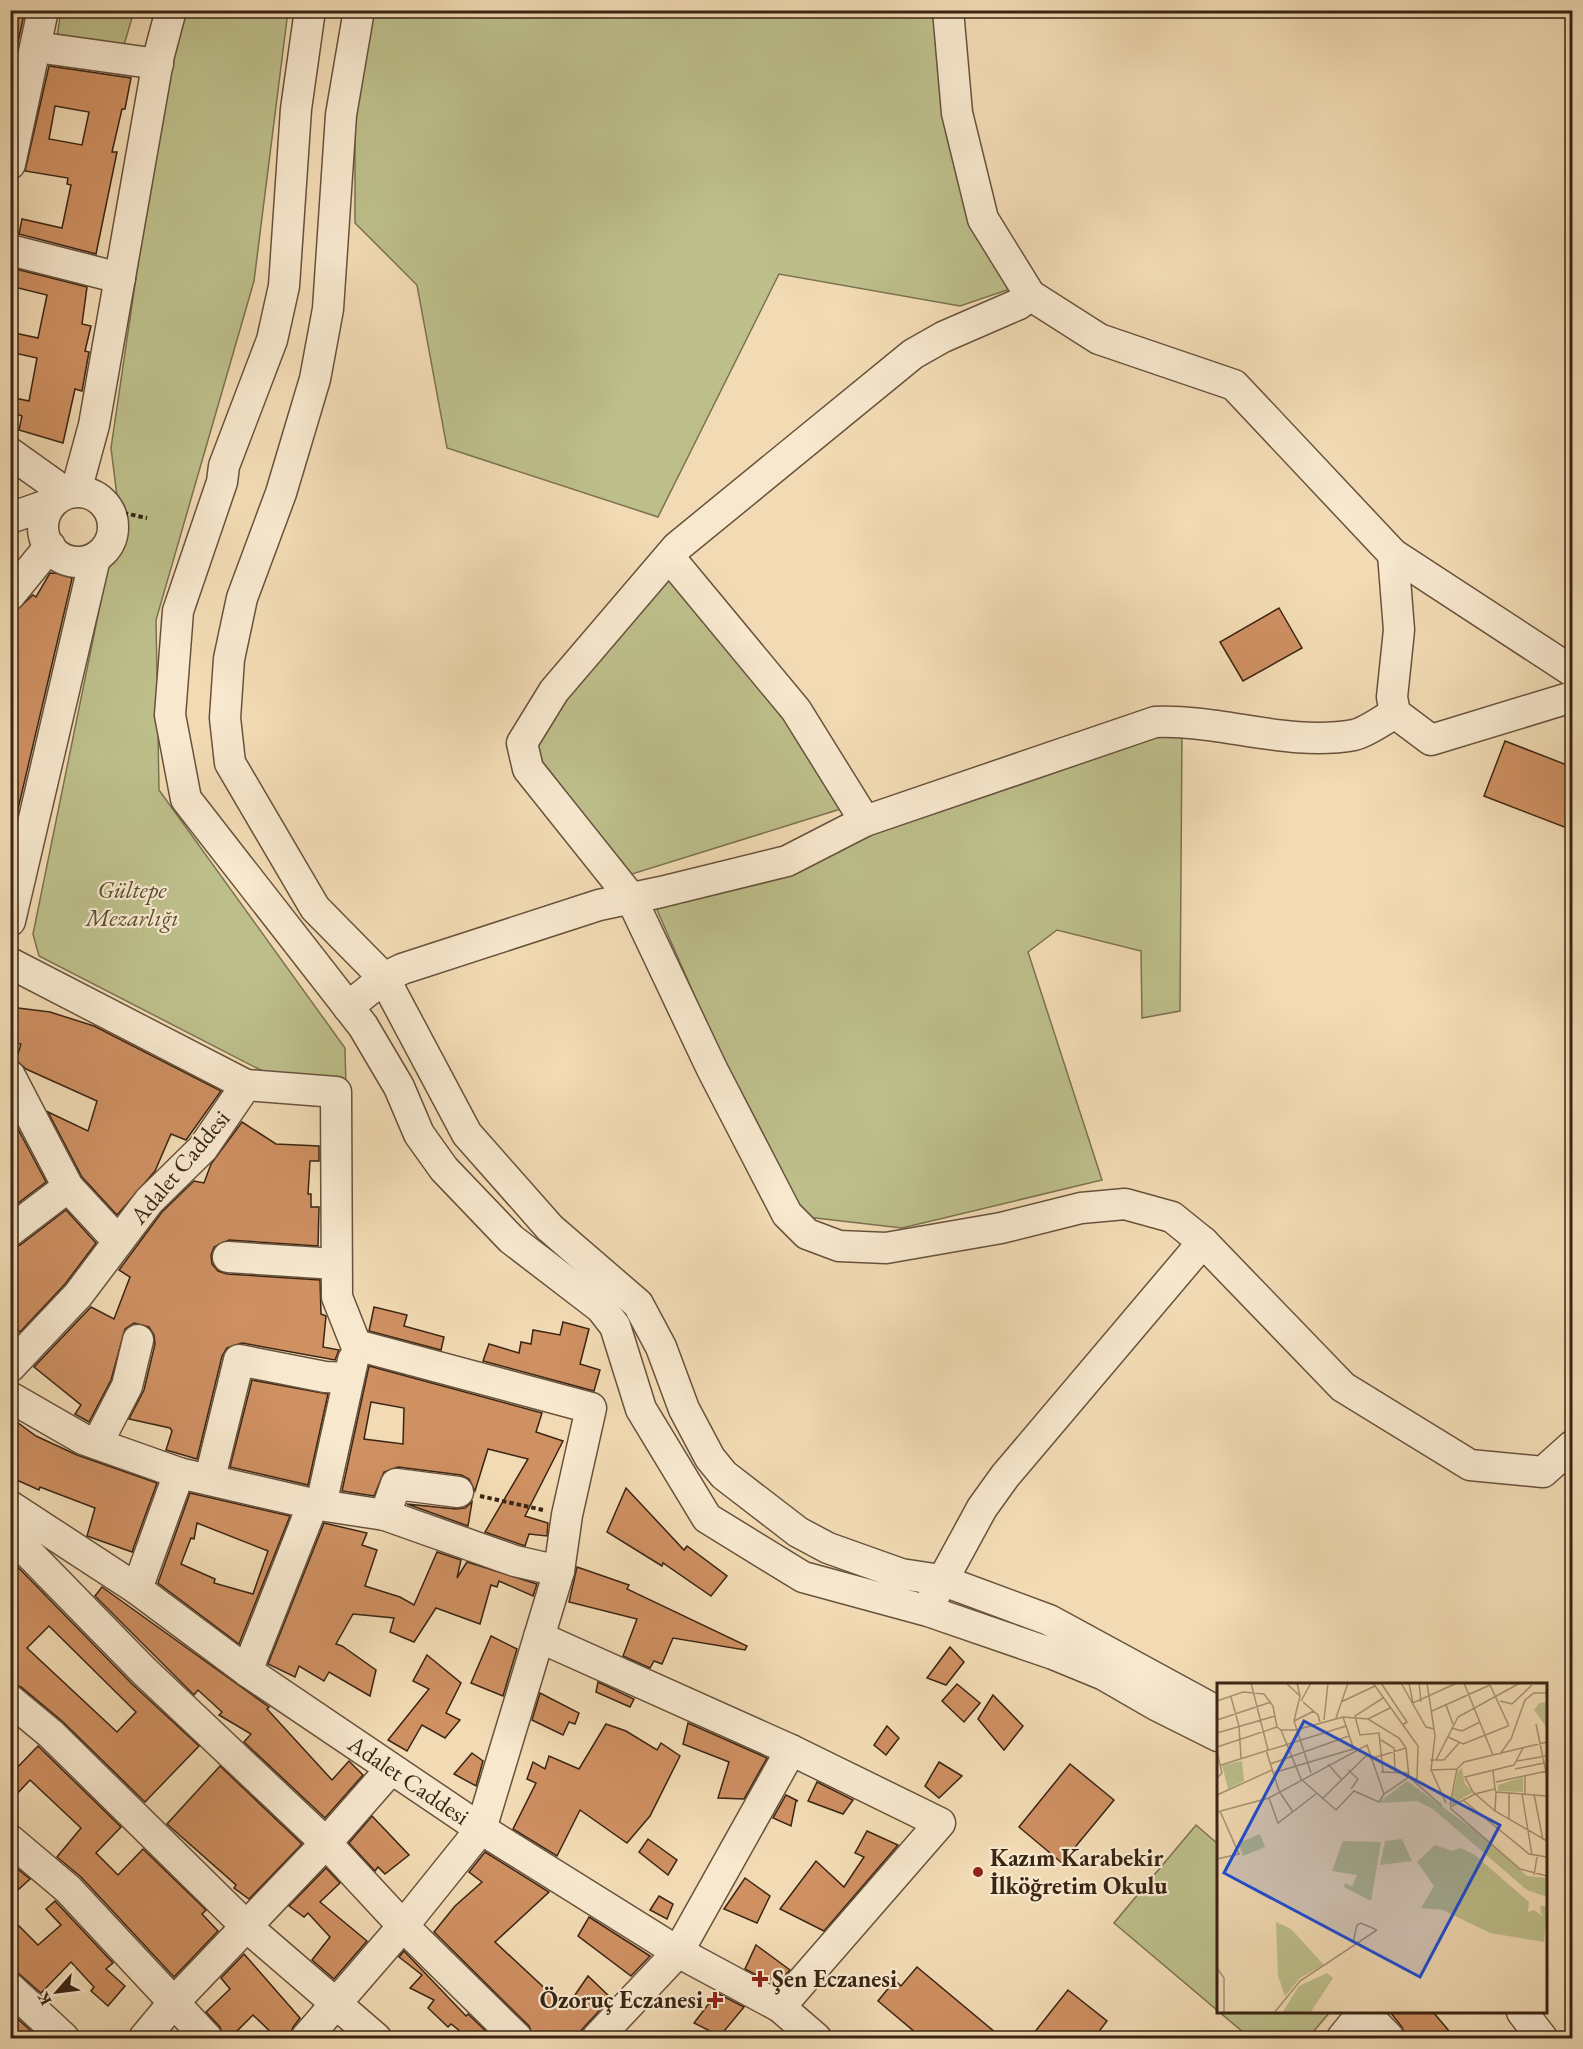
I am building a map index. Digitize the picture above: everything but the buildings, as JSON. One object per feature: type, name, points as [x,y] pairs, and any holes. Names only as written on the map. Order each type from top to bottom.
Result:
[{"type":"street","points":[[10,164],[27,56],[43,10]]},
{"type":"street","points":[[94,558],[72,562],[53,552],[43,533],[42,523],[64,496],[94,426],[158,64],[171,10]]},
{"type":"street","points":[[310,10],[296,109],[284,286],[272,340],[224,466],[222,482],[178,611],[170,715],[186,799],[363,1026],[399,1087],[419,1134],[444,1169],[511,1239],[601,1308],[615,1326],[641,1409],[707,1518],[803,1577],[928,1611],[1085,1667],[1217,1735]]},
{"type":"street","points":[[359,10],[341,115],[328,309],[315,379],[281,493],[242,598],[229,659],[225,718],[230,763],[315,908],[384,978],[467,1134],[550,1228],[638,1304],[661,1347],[684,1409],[710,1458],[724,1475],[798,1532],[828,1548],[901,1574],[941,1580],[1049,1620],[1217,1711]]},
{"type":"street","points":[[948,10],[957,113],[983,219],[1030,295],[1099,339],[1234,385],[1393,554],[1572,671]]},
{"type":"street","points":[[27,56],[158,64]]},
{"type":"street","points":[[10,250],[120,278]]},
{"type":"street","points":[[1030,295],[1019,304],[943,337],[913,354],[678,547],[554,691],[522,743],[528,769],[631,898],[712,1069],[787,1214],[807,1234],[839,1246],[886,1248],[1001,1228],[1082,1208],[1125,1204],[1172,1218],[1203,1242],[1343,1387],[1470,1465],[1543,1472],[1572,1446]]},
{"type":"street","points":[[11,918],[94,558],[110,542],[113,532],[94,426]]},
{"type":"street","points":[[10,453],[64,496]]},
{"type":"street","points":[[10,518],[64,496],[96,496],[110,510]]},
{"type":"street","points":[[10,595],[50,546]]},
{"type":"street","points":[[1393,554],[1399,630],[1392,697],[1395,713],[1431,740],[1572,697]]},
{"type":"street","points":[[670,558],[796,710],[865,821]]},
{"type":"street","points":[[348,1007],[384,978],[402,969],[577,912],[787,861],[865,821],[1155,722],[1185,720],[1299,738],[1356,735],[1395,713]]},
{"type":"street","name":"Adalet Caddesi","points":[[10,963],[246,1085],[203,1148],[149,1201],[78,1295],[16,1353]]},
{"type":"street","points":[[246,1085],[336,1092],[337,1297],[356,1345],[317,1504],[247,1671]]},
{"type":"street","points":[[13,1088],[68,1187],[118,1241]]},
{"type":"street","points":[[10,1231],[68,1187]]},
{"type":"street","points":[[928,1611],[941,1580],[982,1508],[1005,1476],[1203,1242]]},
{"type":"street","points":[[228,1257],[336,1264]]},
{"type":"street","points":[[98,1444],[127,1386],[138,1340]]},
{"type":"street","points":[[306,2038],[403,1926],[481,1829],[559,1571],[567,1515],[591,1408],[356,1345]]},
{"type":"street","points":[[210,1478],[239,1360],[325,1377],[348,1378]]},
{"type":"street","points":[[10,1397],[83,1439],[179,1473],[210,1478],[317,1504],[386,1515],[515,1561],[559,1571]]},
{"type":"street","points":[[137,1589],[179,1473]]},
{"type":"street","points":[[386,1515],[396,1484],[458,1492]]},
{"type":"street","points":[[14,1524],[144,1671],[326,1843],[403,1926],[517,2038]]},
{"type":"street","name":"Adalet Caddesi","points":[[14,1524],[137,1589],[247,1671],[481,1829],[678,1952],[780,2007],[816,2038]]},
{"type":"street","points":[[539,1637],[791,1750],[940,1823],[780,2007]]},
{"type":"street","points":[[10,1700],[51,1734],[247,1926],[335,2005],[376,2038]]},
{"type":"street","points":[[597,2038],[678,1952],[791,1750]]},
{"type":"street","points":[[144,2038],[174,2002],[326,1843],[391,1768]]},
{"type":"street","points":[[10,1840],[68,1888],[207,2038]]},
{"type":"street","points":[[10,1988],[64,2038]]},
{"type":"street","points":[[1342,2038],[1363,2013]]},
{"type":"street","points":[[1365,2013],[1389,2038]]},
{"type":"street","points":[[1500,2013],[1517,2038]]},
{"type":"street","points":[[1523,2013],[1542,2038]]},
{"type":"path","points":[[110,510],[147,518]]},
{"type":"path","points":[[458,1492],[567,1515]]},
{"type":"green space","points":[[61,11],[134,11],[122,52],[56,43]]},
{"type":"green space","name":"Gültepe Mezarlığı","points":[[178,11],[288,11],[254,281],[156,620],[159,790],[345,1048],[346,1091],[274,1077],[39,956],[33,934],[119,512],[111,448],[172,32]]},
{"type":"green space","points":[[366,11],[936,11],[940,99],[1013,288],[960,306],[779,274],[658,517],[447,448],[417,285],[355,223],[355,80]]},
{"type":"green space","points":[[669,565],[797,718],[847,807],[629,875],[539,757],[536,742],[546,716]]},
{"type":"green space","points":[[1182,729],[1180,1011],[1142,1018],[1141,951],[1057,930],[1028,952],[1102,1180],[902,1228],[807,1217],[752,1127],[654,903],[874,826]]},
{"type":"green space","points":[[1196,1825],[1217,1843],[1217,2010],[1114,1923]]},
{"type":"green space","points":[[1220,2013],[1329,2013],[1308,2038],[1250,2038]]},
{"type":"place","name":"Kazım Karabekir İlköğretim Okulu","points":[[978,1872]]},
{"type":"place","name":"Şen Eczanesi","points":[[760,1979]]},
{"type":"place","name":"Özoruç Eczanesi","points":[[715,2000]]}]
